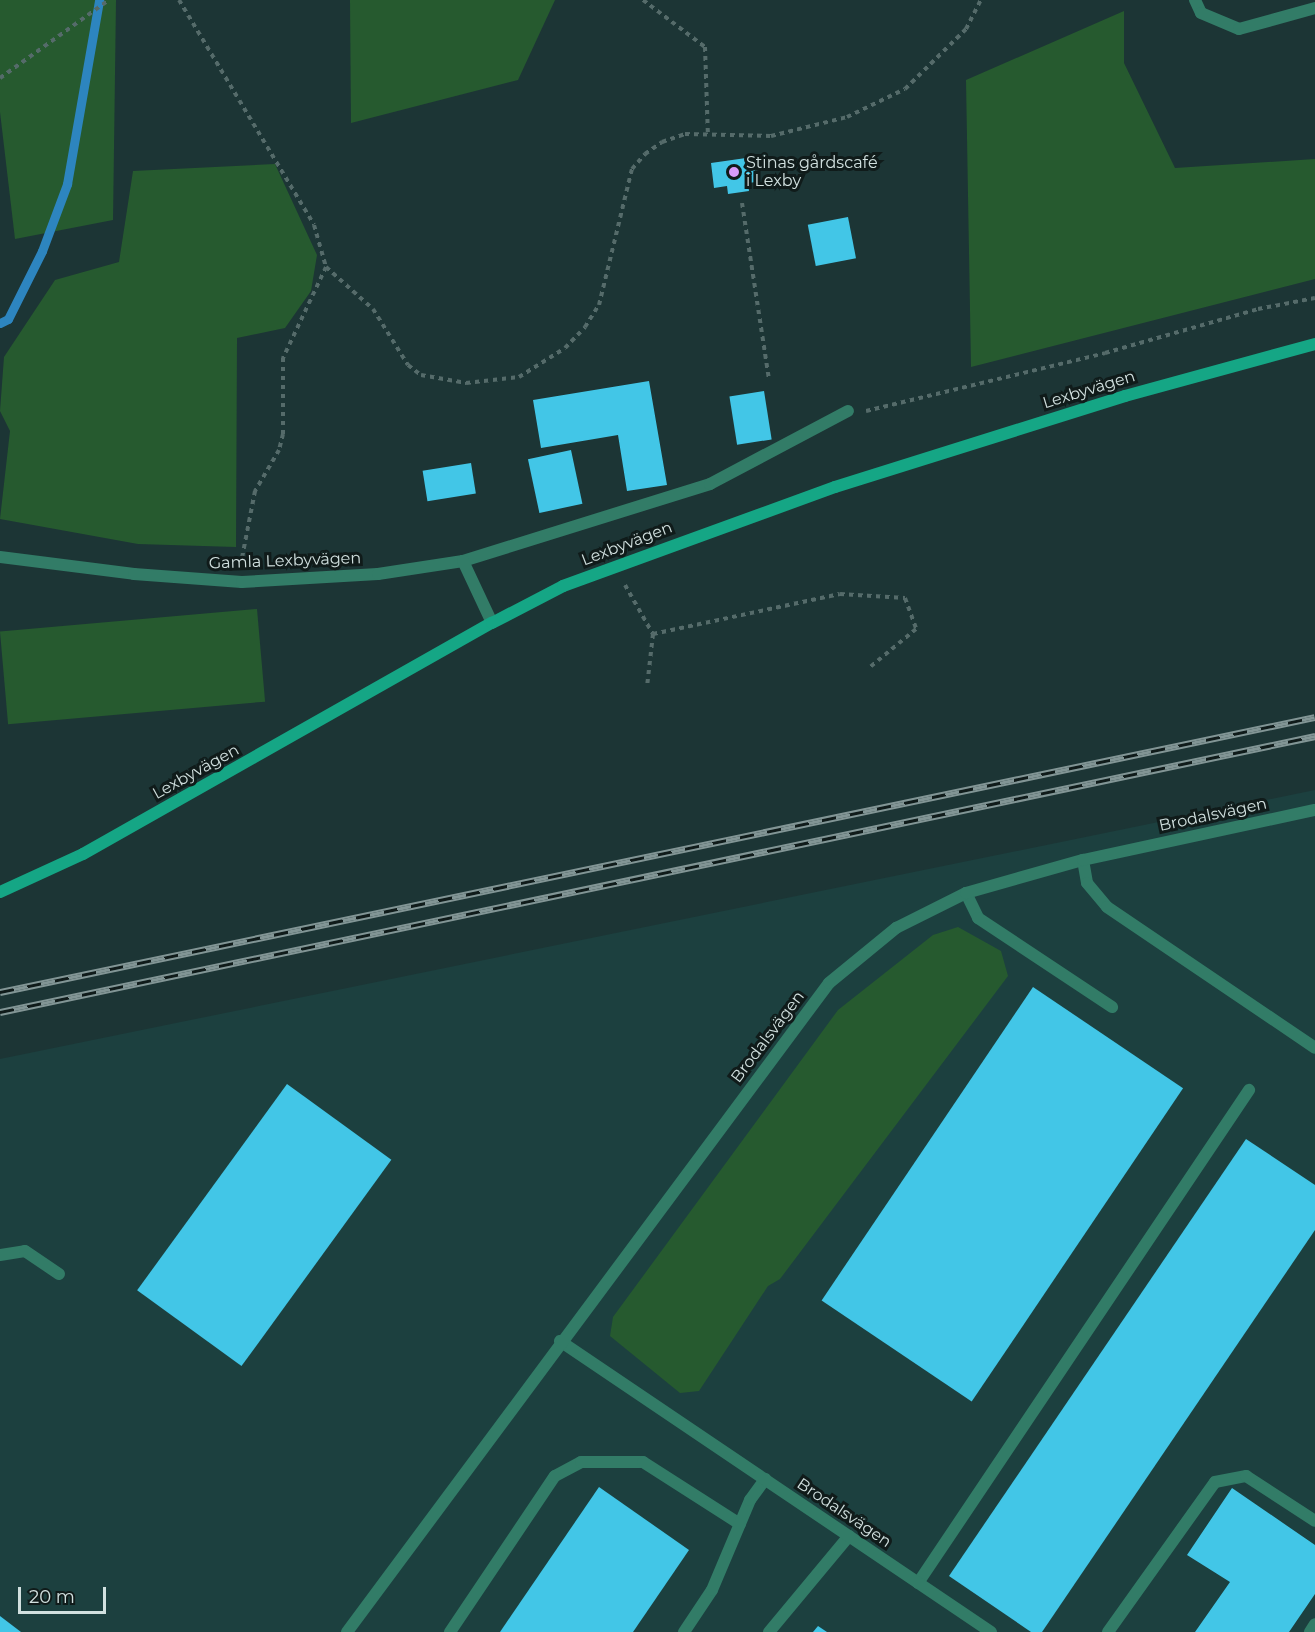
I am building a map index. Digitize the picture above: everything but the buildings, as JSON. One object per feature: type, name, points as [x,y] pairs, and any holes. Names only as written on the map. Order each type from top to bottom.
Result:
[{"type":"street","points":[[1195,0],[1201,13],[1239,29],[1309,6]]},
{"type":"street","name":"Lexbyvägen","points":[[0,892],[83,854],[492,622],[563,586],[846,483],[1125,396],[1315,344]]},
{"type":"street","name":"Lexbyvägen","points":[[463,561],[710,484],[848,411]]},
{"type":"street","name":"Gamla Lexbyvägen","points":[[0,557],[134,574],[242,582],[378,574],[463,561]]},
{"type":"street","points":[[463,561],[492,622]]},
{"type":"street","name":"Brodalsvägen","points":[[347,1632],[560,1341],[830,982],[896,928],[966,893],[1083,860],[1315,810]]},
{"type":"street","points":[[1083,860],[1087,883],[1107,907],[1315,1048]]},
{"type":"street","points":[[966,893],[978,918],[1112,1007]]},
{"type":"street","points":[[918,1583],[1249,1090]]},
{"type":"street","points":[[0,1256],[25,1251],[59,1275]]},
{"type":"street","name":"Brodalsvägen","points":[[560,1341],[990,1632]]},
{"type":"street","points":[[450,1632],[555,1476],[581,1462],[643,1462],[740,1524]]},
{"type":"street","points":[[1108,1632],[1215,1482],[1246,1476],[1315,1521]]},
{"type":"street","points":[[684,1632],[712,1590],[740,1524],[765,1479]]},
{"type":"street","points":[[769,1632],[849,1536]]},
{"type":"street","points":[[1310,1632],[1315,1624]]},
{"type":"path","points":[[0,78],[109,0]]},
{"type":"path","points":[[179,0],[314,225],[326,267],[373,309],[408,365],[421,375],[466,383],[519,377],[564,348],[585,327],[599,305],[632,169],[662,142],[685,134],[771,136],[847,117],[905,89],[966,29],[981,0]]},
{"type":"path","points":[[643,0],[705,47],[708,136]]},
{"type":"path","points":[[742,202],[769,379]]},
{"type":"path","points":[[242,582],[240,554],[255,491],[279,450],[283,434],[283,358],[326,267]]},
{"type":"path","points":[[848,411],[882,408],[1105,353],[1258,309],[1315,298]]},
{"type":"path","points":[[614,566],[653,634],[647,687]]},
{"type":"path","points":[[653,634],[840,594],[905,598],[916,629],[870,667]]},
{"type":"shaded area","points":[[1315,790],[1315,1632],[0,1632],[0,1059]]},
{"type":"green space","points":[[0,0],[116,0],[113,220],[15,239],[0,112]]},
{"type":"green space","points":[[350,0],[555,0],[518,80],[351,123]]},
{"type":"green space","points":[[1124,11],[1124,63],[1175,168],[1315,159],[1315,279],[971,367],[966,80]]},
{"type":"green space","points":[[275,164],[317,255],[311,291],[285,328],[237,338],[236,547],[138,544],[0,519],[10,431],[0,411],[4,357],[55,280],[119,262],[133,171]]},
{"type":"green space","points":[[257,609],[265,702],[8,724],[0,631]]},
{"type":"green space","points":[[958,927],[1001,951],[1008,976],[780,1279],[768,1286],[699,1391],[680,1393],[610,1336],[613,1317],[838,1010],[933,935]]},
{"type":"waterway","points":[[0,323],[8,319],[42,251],[67,184],[99,0]]},
{"type":"railway","points":[[0,992],[1315,717]]},
{"type":"railway","points":[[0,1012],[1315,736]]},
{"type":"place","name":"Stinas gårdscafé i Lexby","points":[[734,172]]}]
